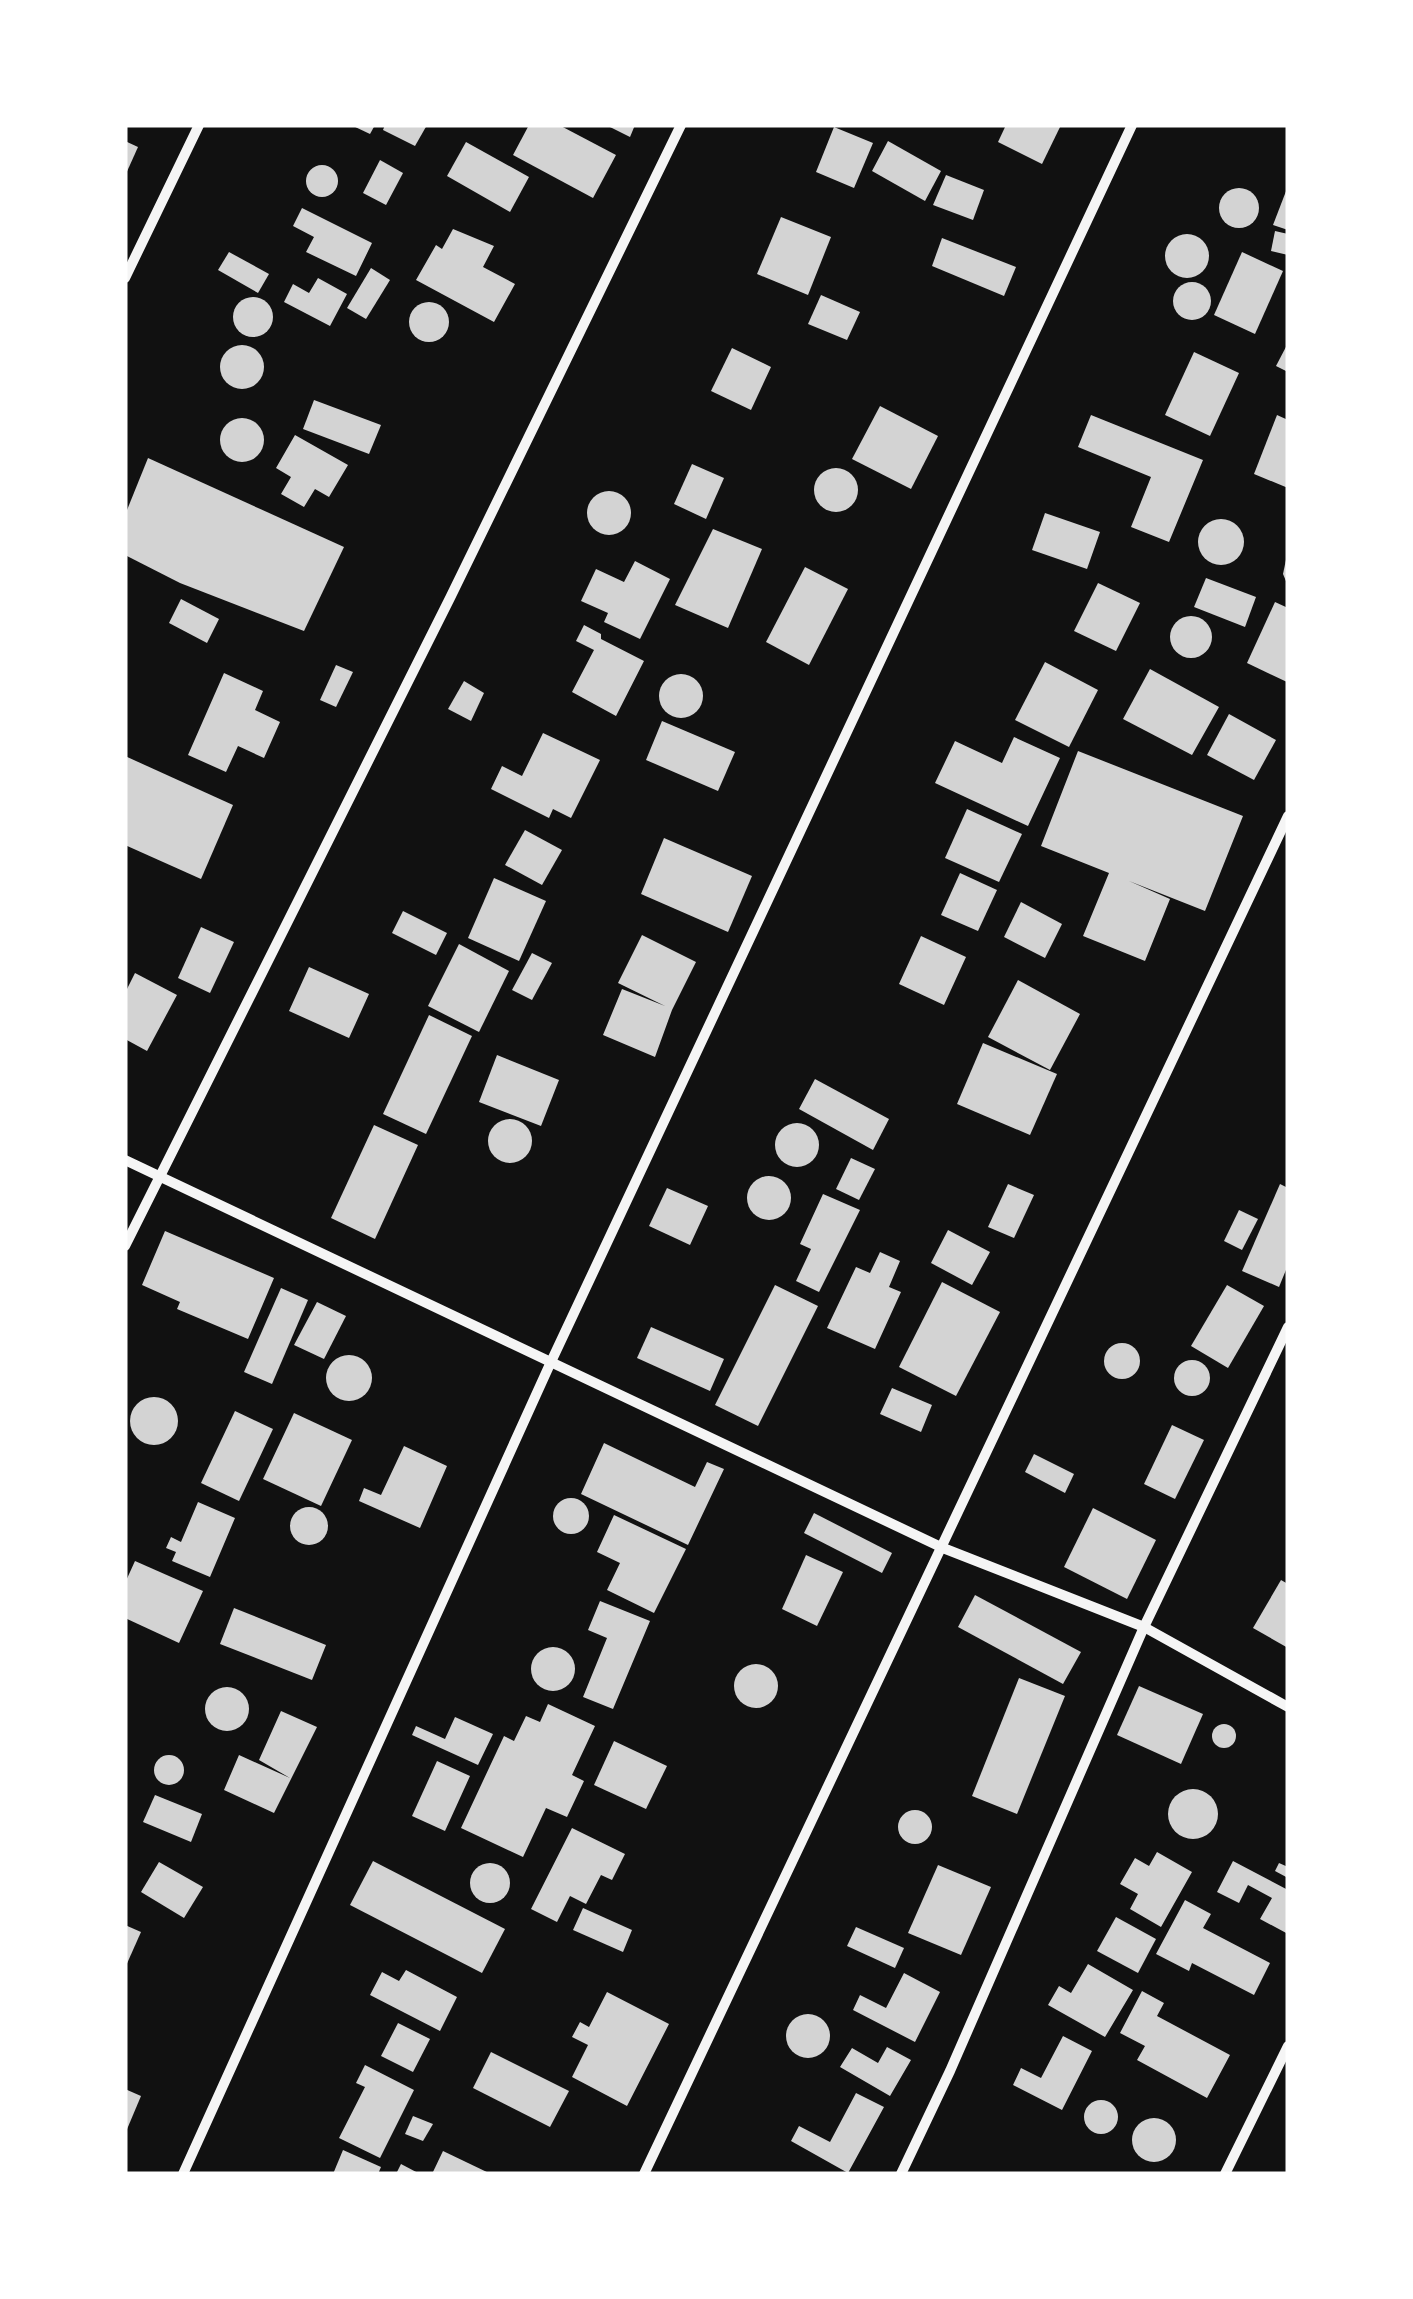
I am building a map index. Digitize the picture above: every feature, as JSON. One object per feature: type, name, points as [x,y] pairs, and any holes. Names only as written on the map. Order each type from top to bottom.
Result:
[{"type":"street","points":[[125,278],[200,125]]},
{"type":"street","points":[[125,1246],[450,598],[681,125]]},
{"type":"street","points":[[183,2174],[550,1364],[1132,125]]},
{"type":"street","points":[[644,2174],[1288,816]]},
{"type":"street","points":[[125,1160],[944,1548],[1144,1627],[1288,1707]]},
{"type":"street","points":[[901,2174],[1144,1627],[1288,1327]]},
{"type":"street","points":[[1225,2174],[1288,2046]]},
{"type":"building","points":[[351,125],[375,125],[370,134]]},
{"type":"building","points":[[385,125],[427,125],[415,146],[383,130]]},
{"type":"building","points":[[529,125],[559,125],[616,155],[593,198],[513,155]]},
{"type":"building","points":[[606,125],[635,125],[630,137]]},
{"type":"building","points":[[1006,125],[1061,125],[1042,164],[998,142]]},
{"type":"building","points":[[834,127],[873,143],[854,188],[816,172]]},
{"type":"building","points":[[125,141],[138,147],[125,176]]},
{"type":"building","points":[[888,141],[941,171],[925,201],[872,171]]},
{"type":"building","points":[[466,142],[529,177],[510,212],[447,176]]},
{"type":"building","points":[[380,160],[403,173],[386,205],[363,193]]},
{"type":"building","points":[[322,165],[333,170],[338,181],[333,192],[322,197],[311,192],[306,181],[311,170]]},
{"type":"building","points":[[946,175],[984,190],[973,220],[933,205]]},
{"type":"building","points":[[1288,186],[1288,230],[1273,225]]},
{"type":"building","points":[[1239,188],[1253,194],[1259,208],[1253,222],[1239,228],[1225,222],[1219,208],[1225,194]]},
{"type":"building","points":[[302,208],[372,243],[356,276],[306,252],[314,237],[293,226]]},
{"type":"building","points":[[781,217],[831,237],[808,295],[757,274]]},
{"type":"building","points":[[453,229],[494,246],[483,267],[515,284],[494,322],[416,280],[436,245],[442,249]]},
{"type":"building","points":[[1275,231],[1288,234],[1288,255],[1271,251]]},
{"type":"building","points":[[1187,234],[1202,241],[1209,256],[1202,271],[1187,278],[1172,271],[1165,256],[1172,241]]},
{"type":"building","points":[[942,238],[1016,267],[1004,296],[932,266]]},
{"type":"building","points":[[229,252],[269,274],[258,293],[218,270]]},
{"type":"building","points":[[1242,252],[1283,271],[1255,334],[1214,315]]},
{"type":"building","points":[[371,268],[390,280],[366,319],[347,308]]},
{"type":"building","points":[[318,278],[347,294],[330,326],[284,302],[293,284],[309,293]]},
{"type":"building","points":[[1192,282],[1205,288],[1211,301],[1205,314],[1192,320],[1179,314],[1173,301],[1179,288]]},
{"type":"building","points":[[821,295],[860,312],[847,340],[808,324]]},
{"type":"building","points":[[253,297],[267,303],[273,317],[267,331],[253,337],[239,331],[233,317],[239,303]]},
{"type":"building","points":[[429,302],[443,308],[449,322],[443,336],[429,342],[415,336],[409,322],[415,308]]},
{"type":"building","points":[[1288,343],[1288,372],[1276,366]]},
{"type":"building","points":[[242,345],[257,352],[264,367],[257,382],[242,389],[227,382],[220,367],[227,352]]},
{"type":"building","points":[[732,348],[771,367],[751,410],[711,391]]},
{"type":"building","points":[[1194,352],[1239,373],[1210,436],[1165,415]]},
{"type":"building","points":[[314,400],[381,425],[369,454],[303,429]]},
{"type":"building","points":[[880,406],[938,436],[911,489],[852,459]]},
{"type":"building","points":[[1091,415],[1203,460],[1169,542],[1131,527],[1151,477],[1078,447]]},
{"type":"building","points":[[1277,415],[1288,420],[1288,488],[1254,474]]},
{"type":"building","points":[[242,418],[257,425],[264,440],[257,455],[242,462],[227,455],[220,440],[227,425]]},
{"type":"building","points":[[295,435],[348,465],[329,497],[315,489],[304,507],[281,494],[291,477],[276,468]]},
{"type":"building","points":[[148,458],[344,547],[304,631],[180,583],[125,555],[125,515]]},
{"type":"building","points":[[692,464],[724,478],[706,519],[674,504]]},
{"type":"building","points":[[836,468],[851,475],[858,490],[851,505],[836,512],[821,505],[814,490],[821,475]]},
{"type":"building","points":[[609,491],[624,498],[631,513],[624,528],[609,535],[594,528],[587,513],[594,498]]},
{"type":"building","points":[[1045,513],[1100,532],[1087,569],[1032,550]]},
{"type":"building","points":[[1221,519],[1237,526],[1244,542],[1237,558],[1221,565],[1205,558],[1198,542],[1205,526]]},
{"type":"building","points":[[713,529],[762,549],[728,628],[675,605]]},
{"type":"building","points":[[1288,555],[1288,586],[1283,574]]},
{"type":"building","points":[[635,561],[670,579],[640,639],[604,622],[608,613],[581,601],[596,569],[624,582]]},
{"type":"building","points":[[805,567],[848,589],[809,665],[766,642]]},
{"type":"building","points":[[1206,578],[1256,597],[1245,627],[1194,607]]},
{"type":"building","points":[[1098,583],[1140,603],[1116,651],[1074,631]]},
{"type":"building","points":[[181,599],[219,619],[207,643],[169,623]]},
{"type":"building","points":[[1275,602],[1288,608],[1287,682],[1247,663]]},
{"type":"building","points":[[1191,616],[1206,622],[1212,637],[1206,652],[1191,658],[1176,652],[1170,637],[1176,622]]},
{"type":"building","points":[[584,625],[601,634],[601,639],[644,661],[616,716],[572,692],[594,650],[576,641]]},
{"type":"building","points":[[1045,662],[1098,690],[1069,747],[1015,720]]},
{"type":"building","points":[[336,665],[353,672],[336,707],[320,700]]},
{"type":"building","points":[[1150,669],[1219,707],[1192,755],[1123,719]]},
{"type":"building","points":[[224,673],[263,691],[255,710],[280,722],[264,758],[238,746],[226,772],[188,755]]},
{"type":"building","points":[[681,674],[696,681],[703,696],[696,711],[681,718],[666,711],[659,696],[666,681]]},
{"type":"building","points":[[464,681],[484,693],[471,721],[448,709]]},
{"type":"building","points":[[1229,714],[1276,740],[1254,780],[1207,755]]},
{"type":"building","points":[[662,721],[735,752],[718,791],[646,760]]},
{"type":"building","points":[[543,733],[600,760],[571,818],[553,809],[549,818],[491,789],[502,766],[522,776]]},
{"type":"building","points":[[1014,737],[1060,758],[1028,826],[935,783],[955,741],[1002,763]]},
{"type":"building","points":[[1078,751],[1243,816],[1205,911],[1129,881],[1170,899],[1145,961],[1083,936],[1109,873],[1041,846]]},
{"type":"building","points":[[125,756],[233,805],[201,879],[125,845]]},
{"type":"building","points":[[967,809],[1022,834],[999,882],[945,858]]},
{"type":"building","points":[[525,830],[562,850],[542,885],[505,865]]},
{"type":"building","points":[[664,838],[752,876],[728,932],[641,894]]},
{"type":"building","points":[[960,873],[997,890],[978,931],[941,915]]},
{"type":"building","points":[[494,878],[546,901],[519,961],[468,938]]},
{"type":"building","points":[[1021,902],[1062,924],[1045,958],[1004,937]]},
{"type":"building","points":[[403,911],[447,933],[436,955],[392,933]]},
{"type":"building","points":[[201,927],[234,942],[210,993],[178,978]]},
{"type":"building","points":[[642,935],[696,962],[672,1010],[655,1057],[603,1035],[622,989],[665,1006],[618,983]]},
{"type":"building","points":[[921,936],[966,957],[944,1005],[899,984]]},
{"type":"building","points":[[459,944],[509,971],[479,1032],[428,1006]]},
{"type":"building","points":[[532,953],[552,963],[532,1000],[512,990]]},
{"type":"building","points":[[309,967],[369,994],[349,1038],[289,1011]]},
{"type":"building","points":[[135,973],[177,995],[147,1051],[125,1039],[125,993]]},
{"type":"building","points":[[1018,980],[1080,1014],[1050,1070],[988,1037]]},
{"type":"building","points":[[429,1015],[472,1036],[426,1134],[383,1114]]},
{"type":"building","points":[[983,1043],[1057,1074],[1030,1135],[957,1104]]},
{"type":"building","points":[[497,1055],[559,1080],[541,1126],[479,1102]]},
{"type":"building","points":[[815,1079],[889,1119],[873,1150],[799,1109]]},
{"type":"building","points":[[510,1119],[525,1126],[532,1141],[525,1156],[510,1163],[495,1156],[488,1141],[495,1126]]},
{"type":"building","points":[[797,1123],[812,1130],[819,1145],[812,1160],[797,1167],[782,1160],[775,1145],[782,1130]]},
{"type":"building","points":[[374,1125],[418,1145],[375,1239],[331,1218]]},
{"type":"building","points":[[851,1158],[875,1169],[859,1200],[836,1189]]},
{"type":"building","points":[[769,1176],[784,1183],[791,1198],[784,1213],[769,1220],[754,1213],[747,1198],[754,1183]]},
{"type":"building","points":[[1008,1184],[1034,1195],[1014,1238],[988,1227]]},
{"type":"building","points":[[1280,1184],[1288,1188],[1288,1265],[1279,1287],[1242,1271]]},
{"type":"building","points":[[667,1188],[708,1206],[690,1245],[649,1226]]},
{"type":"building","points":[[823,1194],[860,1210],[819,1292],[796,1281],[811,1249],[800,1244]]},
{"type":"building","points":[[1239,1210],[1258,1219],[1242,1250],[1224,1241]]},
{"type":"building","points":[[948,1230],[990,1252],[972,1285],[931,1263]]},
{"type":"building","points":[[165,1231],[274,1278],[248,1339],[177,1309],[180,1302],[142,1285]]},
{"type":"building","points":[[880,1252],[900,1261],[889,1287],[901,1292],[875,1349],[827,1328],[856,1267],[870,1273]]},
{"type":"building","points":[[942,1282],[1000,1312],[956,1396],[899,1367]]},
{"type":"building","points":[[775,1285],[818,1306],[758,1426],[715,1405]]},
{"type":"building","points":[[1227,1285],[1264,1306],[1228,1368],[1191,1346]]},
{"type":"building","points":[[281,1288],[308,1300],[272,1384],[244,1372]]},
{"type":"building","points":[[317,1302],[346,1316],[324,1359],[294,1345]]},
{"type":"building","points":[[651,1327],[724,1359],[710,1391],[637,1358]]},
{"type":"building","points":[[1122,1343],[1135,1348],[1140,1361],[1135,1374],[1122,1379],[1109,1374],[1104,1361],[1109,1348]]},
{"type":"building","points":[[349,1355],[365,1362],[372,1378],[365,1394],[349,1401],[333,1394],[326,1378],[333,1362]]},
{"type":"building","points":[[1192,1360],[1205,1365],[1210,1378],[1205,1391],[1192,1396],[1179,1391],[1174,1378],[1179,1365]]},
{"type":"building","points":[[892,1388],[932,1405],[921,1432],[880,1414]]},
{"type":"building","points":[[154,1397],[171,1404],[178,1421],[171,1438],[154,1445],[137,1438],[130,1421],[137,1404]]},
{"type":"building","points":[[235,1411],[273,1429],[239,1501],[201,1483]]},
{"type":"building","points":[[294,1413],[352,1440],[321,1506],[263,1479]]},
{"type":"building","points":[[1172,1425],[1204,1440],[1175,1499],[1144,1484]]},
{"type":"building","points":[[604,1443],[695,1487],[707,1462],[724,1469],[688,1545],[581,1494]]},
{"type":"building","points":[[404,1446],[447,1466],[420,1528],[359,1501],[364,1488],[381,1495]]},
{"type":"building","points":[[1034,1454],[1074,1474],[1065,1493],[1025,1472]]},
{"type":"building","points":[[571,1498],[584,1503],[589,1516],[584,1529],[571,1534],[558,1529],[553,1516],[558,1503]]},
{"type":"building","points":[[198,1502],[235,1518],[210,1577],[172,1561],[176,1552],[166,1548],[171,1537],[181,1542]]},
{"type":"building","points":[[309,1507],[323,1512],[328,1526],[323,1540],[309,1545],[295,1540],[290,1526],[295,1512]]},
{"type":"building","points":[[1093,1508],[1156,1540],[1127,1599],[1064,1567]]},
{"type":"building","points":[[814,1513],[892,1553],[882,1573],[804,1533]]},
{"type":"building","points":[[614,1515],[686,1549],[654,1613],[607,1590],[620,1563],[597,1552]]},
{"type":"building","points":[[806,1555],[843,1572],[817,1626],[782,1609]]},
{"type":"building","points":[[135,1561],[203,1591],[179,1643],[125,1618],[125,1583]]},
{"type":"building","points":[[1281,1580],[1288,1584],[1288,1648],[1253,1628]]},
{"type":"building","points":[[975,1595],[1081,1652],[1063,1684],[958,1627]]},
{"type":"building","points":[[600,1601],[650,1621],[613,1709],[583,1697],[607,1638],[588,1630]]},
{"type":"building","points":[[234,1608],[326,1645],[312,1680],[220,1644]]},
{"type":"building","points":[[553,1647],[568,1654],[575,1669],[568,1684],[553,1691],[538,1684],[531,1669],[538,1654]]},
{"type":"building","points":[[756,1664],[771,1671],[778,1686],[771,1701],[756,1708],[741,1701],[734,1686],[741,1671]]},
{"type":"building","points":[[1019,1678],[1065,1696],[1017,1814],[972,1796]]},
{"type":"building","points":[[1139,1686],[1203,1714],[1181,1764],[1117,1735]]},
{"type":"building","points":[[227,1687],[242,1694],[249,1709],[242,1724],[227,1731],[212,1724],[205,1709],[212,1694]]},
{"type":"building","points":[[548,1704],[595,1726],[572,1775],[584,1781],[567,1817],[546,1808],[523,1857],[461,1828],[504,1736],[514,1741],[526,1716],[540,1722]]},
{"type":"building","points":[[281,1711],[317,1727],[274,1813],[224,1790],[239,1755],[290,1778],[259,1760]]},
{"type":"building","points":[[455,1717],[493,1734],[478,1765],[412,1735],[416,1726],[445,1739]]},
{"type":"building","points":[[1224,1724],[1233,1727],[1233,1745],[1224,1748],[1215,1745],[1212,1736],[1215,1727]]},
{"type":"building","points":[[614,1741],[667,1766],[646,1809],[594,1785]]},
{"type":"building","points":[[169,1755],[179,1760],[184,1770],[179,1780],[169,1785],[159,1780],[154,1770],[159,1760]]},
{"type":"building","points":[[437,1761],[470,1776],[445,1831],[412,1816]]},
{"type":"building","points":[[1193,1789],[1210,1797],[1218,1814],[1210,1831],[1193,1839],[1176,1831],[1168,1814],[1176,1797]]},
{"type":"building","points":[[155,1795],[202,1814],[191,1842],[143,1822]]},
{"type":"building","points":[[915,1810],[927,1815],[932,1827],[927,1839],[915,1844],[903,1839],[898,1827],[903,1815]]},
{"type":"building","points":[[572,1828],[625,1854],[612,1880],[601,1875],[586,1904],[570,1896],[557,1922],[531,1909]]},
{"type":"building","points":[[1157,1852],[1192,1872],[1161,1927],[1130,1909],[1138,1894],[1120,1884],[1135,1858],[1149,1866]]},
{"type":"building","points":[[373,1861],[505,1929],[482,1973],[350,1905]]},
{"type":"building","points":[[1233,1861],[1288,1890],[1288,1934],[1260,1919],[1272,1898],[1248,1885],[1239,1903],[1217,1892]]},
{"type":"building","points":[[159,1862],[203,1887],[184,1918],[141,1892]]},
{"type":"building","points":[[490,1863],[504,1869],[510,1883],[504,1897],[490,1903],[476,1897],[470,1883],[476,1869]]},
{"type":"building","points":[[1279,1863],[1288,1867],[1288,1878],[1275,1871]]},
{"type":"building","points":[[938,1865],[991,1887],[961,1955],[908,1933]]},
{"type":"building","points":[[1185,1900],[1211,1914],[1203,1928],[1270,1963],[1254,1995],[1192,1963],[1189,1971],[1156,1954]]},
{"type":"building","points":[[583,1908],[632,1930],[623,1952],[573,1930]]},
{"type":"building","points":[[1116,1917],[1156,1939],[1138,1973],[1097,1951]]},
{"type":"building","points":[[125,1925],[141,1932],[125,1968]]},
{"type":"building","points":[[856,1927],[904,1948],[895,1968],[847,1946]]},
{"type":"building","points":[[1088,1964],[1133,1990],[1105,2037],[1048,2005],[1059,1986],[1071,1993]]},
{"type":"building","points":[[406,1970],[457,1997],[440,2031],[370,1995],[382,1972],[399,1981]]},
{"type":"building","points":[[904,1973],[940,1992],[915,2042],[853,2010],[860,1995],[886,2008]]},
{"type":"building","points":[[1142,1991],[1164,2003],[1157,2016],[1230,2055],[1207,2098],[1137,2060],[1145,2046],[1120,2033]]},
{"type":"building","points":[[607,1992],[669,2024],[627,2106],[572,2077],[588,2045],[572,2037],[580,2022],[589,2027]]},
{"type":"building","points":[[808,2014],[824,2020],[830,2036],[824,2052],[808,2058],[792,2052],[786,2036],[792,2020]]},
{"type":"building","points":[[398,2023],[430,2039],[413,2072],[381,2056]]},
{"type":"building","points":[[1063,2036],[1092,2051],[1062,2110],[1013,2085],[1021,2068],[1041,2078]]},
{"type":"building","points":[[887,2047],[911,2060],[890,2096],[840,2067],[852,2048],[878,2063]]},
{"type":"building","points":[[491,2052],[569,2091],[550,2127],[473,2088]]},
{"type":"building","points":[[365,2065],[414,2090],[380,2158],[339,2138],[365,2087],[356,2083]]},
{"type":"building","points":[[125,2089],[141,2096],[125,2134]]},
{"type":"building","points":[[856,2093],[884,2107],[848,2173],[791,2141],[799,2126],[830,2142]]},
{"type":"building","points":[[1101,2100],[1113,2105],[1118,2117],[1113,2129],[1101,2134],[1089,2129],[1084,2117],[1089,2105]]},
{"type":"building","points":[[413,2116],[433,2124],[423,2141],[405,2134]]},
{"type":"building","points":[[1154,2118],[1169,2125],[1176,2140],[1169,2155],[1154,2162],[1139,2155],[1132,2140],[1139,2125]]},
{"type":"building","points":[[343,2150],[381,2167],[378,2174],[333,2174]]},
{"type":"building","points":[[443,2151],[491,2174],[432,2174]]},
{"type":"building","points":[[401,2164],[420,2174],[396,2174]]}]
